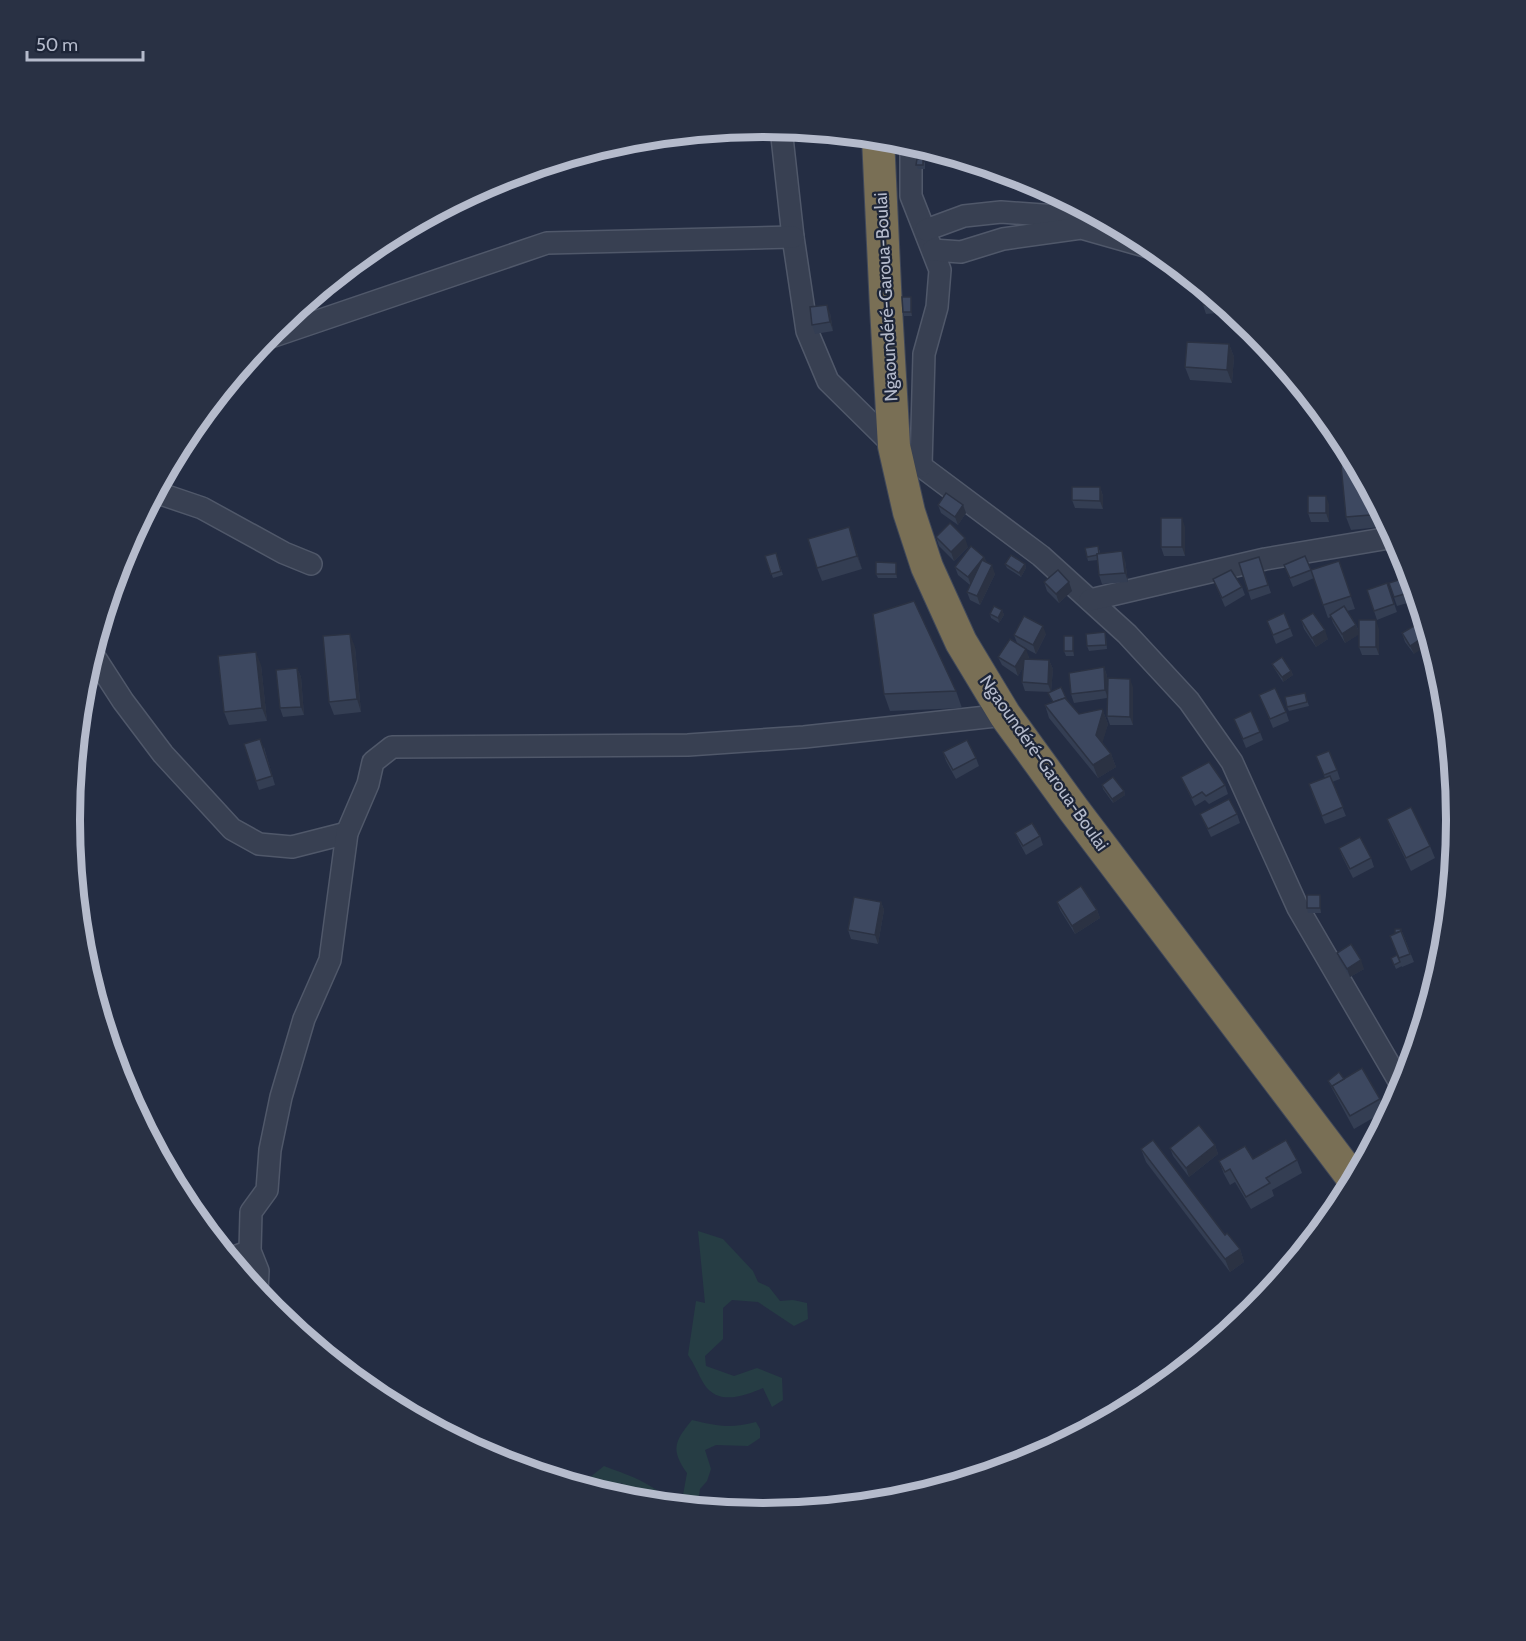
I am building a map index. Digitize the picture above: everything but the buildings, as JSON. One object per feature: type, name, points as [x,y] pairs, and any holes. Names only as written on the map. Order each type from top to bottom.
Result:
[{"type":"highway","name":"Ngaoundéré-Garoua-Boulai","points":[[878,147],[894,446],[909,512],[927,567],[961,642],[1005,715],[1087,828],[1349,1172]]},
{"type":"street","points":[[782,137],[793,237],[807,331],[828,381],[894,446],[1041,556],[1127,634],[1189,701],[1232,762],[1298,908],[1396,1076]]},
{"type":"street","points":[[912,154],[911,196],[940,270],[937,307],[924,354],[921,466]]},
{"type":"street","points":[[926,230],[964,216],[1001,212],[1085,218]]},
{"type":"street","points":[[933,250],[961,252],[1003,239],[1081,228],[1123,240]]},
{"type":"street","points":[[285,332],[547,243],[793,237]]},
{"type":"street","points":[[163,494],[202,508],[284,553],[311,564]]},
{"type":"street","points":[[1090,600],[1265,559],[1385,539]]},
{"type":"street","points":[[99,663],[123,701],[163,754],[231,829],[260,844],[292,847],[347,833]]},
{"type":"street","points":[[258,1280],[258,1271],[250,1251],[251,1212],[267,1190],[270,1150],[280,1097],[304,1018],[330,960],[347,833],[368,784],[373,762],[392,747],[688,745],[804,737],[1005,715]]},
{"type":"street","points":[[237,1256],[250,1251]]},
{"type":"shaded area","points":[[698,1231],[723,1239],[753,1271],[758,1282],[769,1287],[780,1301],[793,1300],[807,1303],[808,1319],[794,1326],[758,1302],[732,1300],[723,1308],[723,1339],[705,1356],[706,1366],[734,1376],[757,1368],[782,1378],[783,1400],[772,1407],[763,1388],[740,1396],[716,1395],[704,1384],[688,1355],[696,1301],[705,1303]]},
{"type":"shaded area","points":[[692,1420],[724,1426],[756,1422],[760,1429],[760,1438],[748,1446],[716,1445],[705,1450],[711,1469],[707,1481],[700,1489],[698,1501],[682,1499],[687,1473],[678,1458],[677,1451],[678,1440]]},
{"type":"shaded area","points":[[604,1466],[642,1482],[665,1497],[625,1490],[622,1483],[610,1486],[585,1481]]}]
